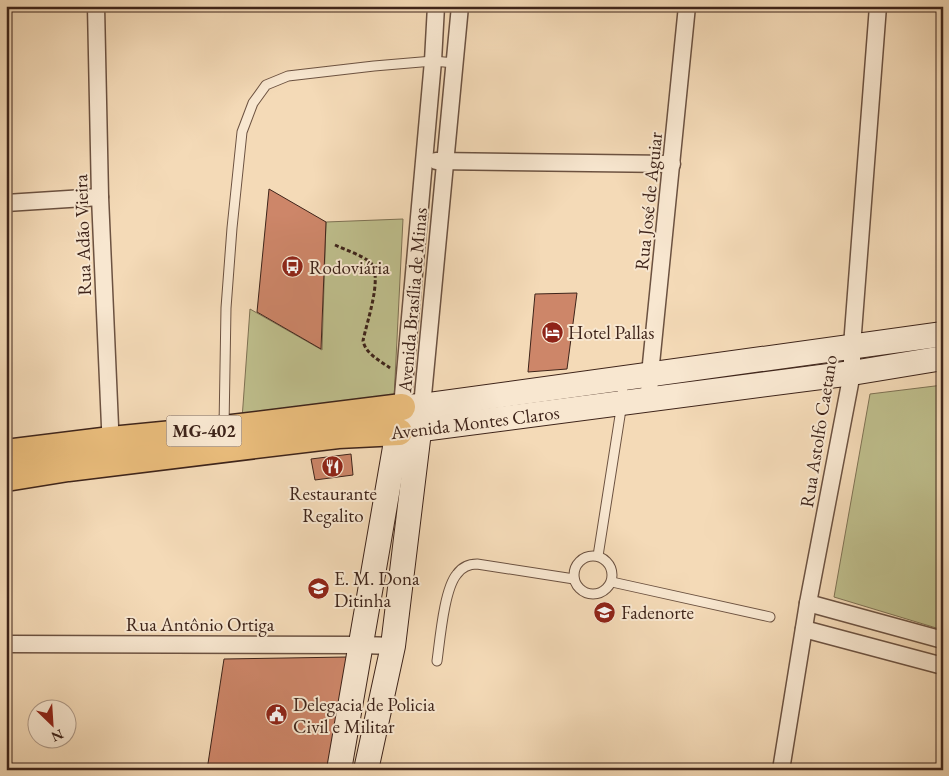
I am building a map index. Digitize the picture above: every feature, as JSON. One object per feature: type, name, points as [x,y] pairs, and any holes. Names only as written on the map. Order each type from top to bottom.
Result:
[{"type":"main road","name":"Avenida Montes Claros","points":[[6,452],[111,451],[224,439],[338,435],[410,419],[623,378],[943,334]]},
{"type":"main road","name":"Avenida Montes Claros","points":[[410,419],[622,403],[943,358]]},
{"type":"main road","name":"Avenida Brasília de Minas","points":[[339,770],[362,645],[410,419]]},
{"type":"main road","name":"Avenida Brasília de Minas","points":[[366,770],[393,646],[410,419]]},
{"type":"main road","name":"Avenida Montes Claros","points":[[6,478],[111,451]]},
{"type":"street","name":"Rua Adão Vieira","points":[[96,6],[100,197],[111,451]]},
{"type":"street","name":"Avenida Brasília de Minas","points":[[410,419],[405,378],[433,61],[436,6]]},
{"type":"street","name":"Avenida Brasília de Minas","points":[[410,419],[446,162],[460,6]]},
{"type":"street","name":"Rua José de Aguiar","points":[[649,399],[687,6]]},
{"type":"street","name":"Rua Astolfo Caetano","points":[[781,770],[808,603],[852,372],[852,346],[878,6]]},
{"type":"street","points":[[424,160],[446,162],[672,164]]},
{"type":"street","points":[[6,203],[100,197]]},
{"type":"street","points":[[808,603],[943,640]]},
{"type":"street","points":[[804,629],[943,666]]},
{"type":"street","name":"Rua Antônio Ortiga","points":[[6,644],[393,646]]},
{"type":"lane","points":[[224,439],[226,308],[232,228],[242,132],[253,103],[266,85],[288,76],[433,61],[455,63]]},
{"type":"lane","points":[[598,556],[622,403],[623,378]]},
{"type":"lane","points":[[598,556],[608,562],[612,571],[612,582],[604,592],[592,595],[580,590],[574,579],[576,566],[586,558],[598,556]]},
{"type":"lane","points":[[437,661],[444,609],[456,575],[463,568],[477,564],[574,579]]},
{"type":"lane","points":[[612,582],[770,617]]},
{"type":"path","points":[[335,245],[362,258],[374,268],[375,288],[363,341],[364,348],[405,378]]},
{"type":"green space","points":[[403,219],[394,399],[242,419],[250,309],[322,350],[326,222]]},
{"type":"green space","points":[[943,385],[943,630],[834,597],[870,394]]},
{"type":"building","name":"Rodoviária","points":[[269,189],[326,222],[321,349],[257,312]]},
{"type":"building","name":"Hotel Pallas","points":[[577,293],[567,369],[528,372],[535,294]]},
{"type":"building","name":"Restaurante Regalito","points":[[351,454],[353,475],[315,480],[311,459]]},
{"type":"building","name":"Delegacia de Policia Civil e Militar","points":[[348,657],[328,770],[207,770],[224,659]]},
{"type":"place","name":"Rodoviária","points":[[293,267]]},
{"type":"place","name":"Hotel Pallas","points":[[552,332]]},
{"type":"place","name":"Restaurante Regalito","points":[[333,467]]},
{"type":"place","name":"E. M. Dona Ditinha","points":[[318,589]]},
{"type":"place","name":"Fadenorte","points":[[605,612]]},
{"type":"place","name":"Delegacia de Policia Civil e Militar","points":[[277,715]]}]
